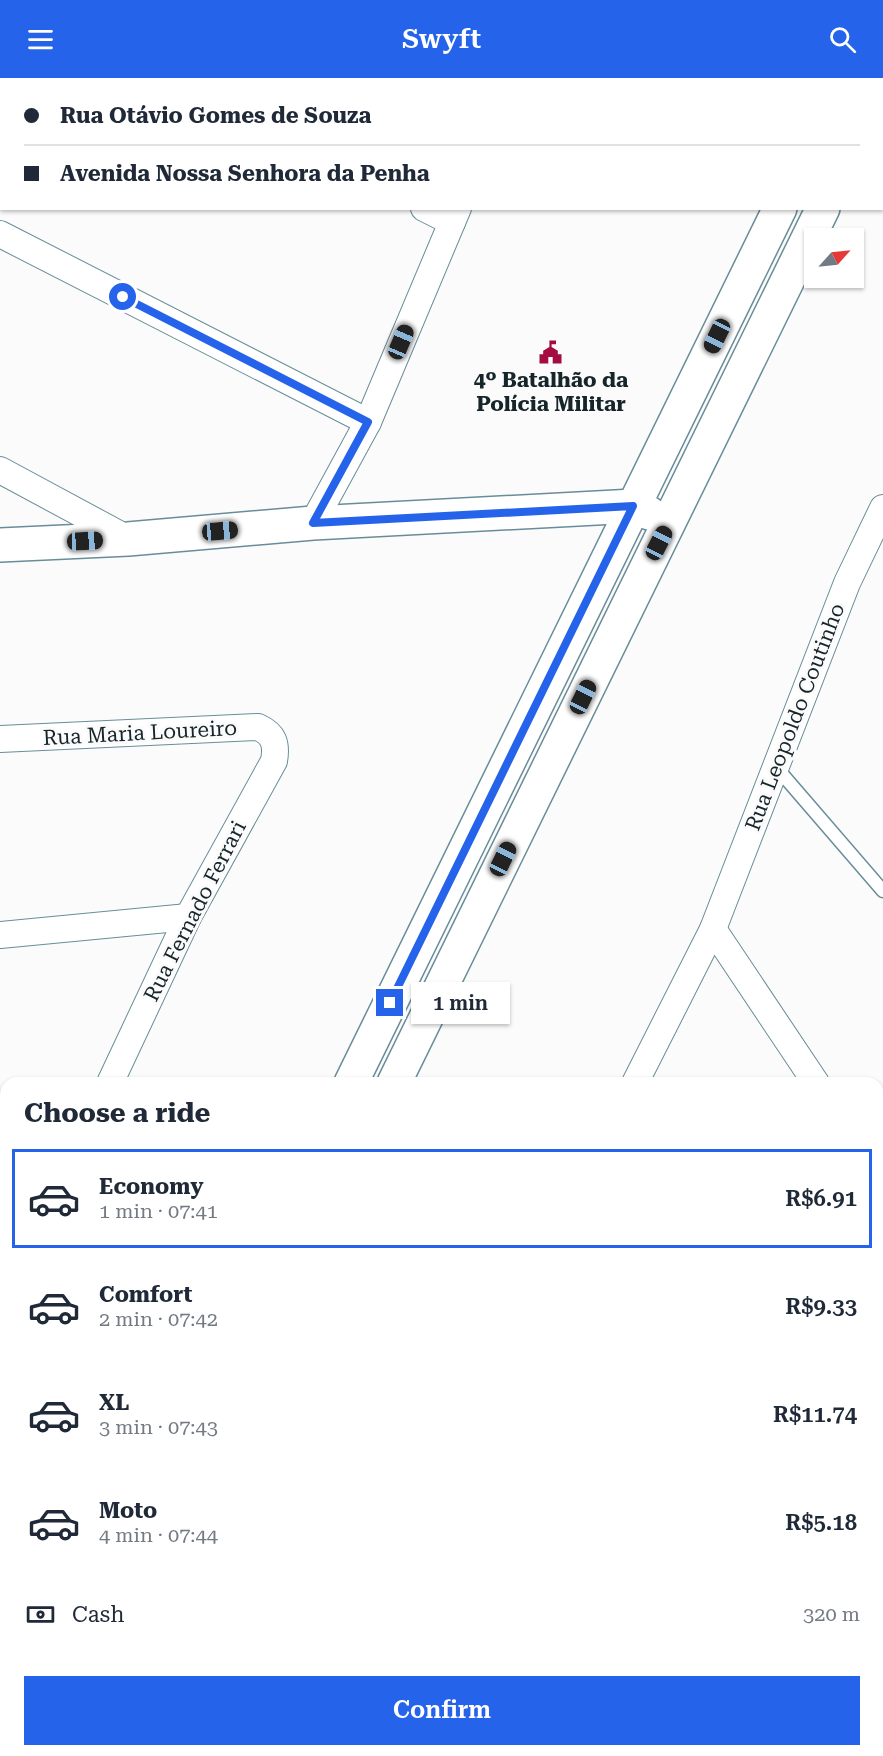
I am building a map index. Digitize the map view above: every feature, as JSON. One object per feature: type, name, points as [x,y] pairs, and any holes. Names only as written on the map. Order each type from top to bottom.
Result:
[{"type":"street","points":[[313,523],[368,422],[455,215],[433,210]]},
{"type":"street","points":[[354,1077],[779,210]]},
{"type":"street","points":[[397,1077],[823,210]]},
{"type":"street","points":[[0,234],[368,422]]},
{"type":"street","points":[[0,470],[128,539]]},
{"type":"street","points":[[0,545],[128,539],[313,523],[633,506],[669,522]]},
{"type":"street","name":"Rua Leopoldo Coutinho","points":[[638,1077],[713,929],[847,583],[883,508]]},
{"type":"street","points":[[539,699],[574,716]]},
{"type":"street","name":"Rua Maria Loureiro","points":[[0,739],[258,727],[268,731],[274,740]]},
{"type":"street","name":"Rua Fernado Ferrari","points":[[113,1077],[188,917],[274,761],[274,740]]},
{"type":"street","points":[[449,884],[483,900]]},
{"type":"street","points":[[0,935],[188,917]]},
{"type":"street","points":[[713,929],[812,1077]]},
{"type":"lane","points":[[776,767],[883,891]]},
{"type":"place","name":"4º Batalhão da Polícia Militar","points":[[551,352]]},
{"type":"route","points":[[123,297],[368,422],[313,523],[633,506],[390,1003]]}]
